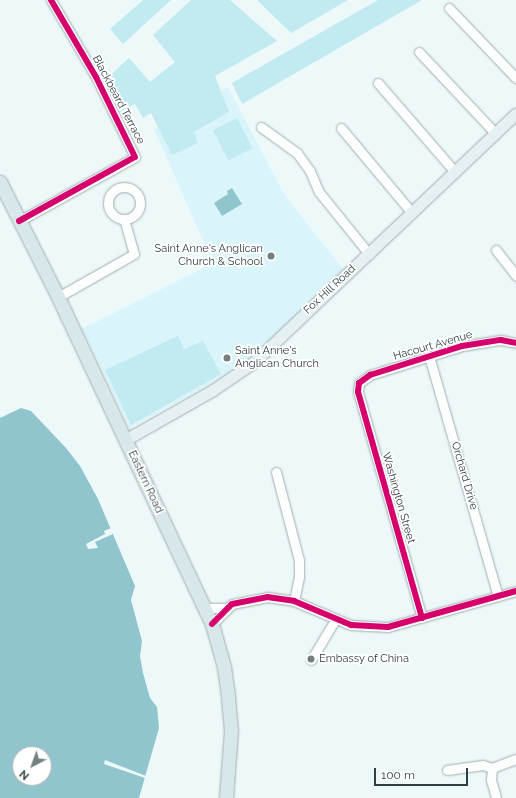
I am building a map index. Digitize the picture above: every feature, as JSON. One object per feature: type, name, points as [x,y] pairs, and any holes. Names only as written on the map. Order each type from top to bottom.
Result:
[{"type":"highway","name":"Eastern Road","points":[[0,182],[58,297],[212,624],[224,667],[231,730],[226,798]]},
{"type":"main road","name":"Fox Hill Road","points":[[125,440],[240,372],[369,254],[516,113]]},
{"type":"street","name":"Blackbeard Terrace","points":[[19,221],[133,160],[134,152],[96,77],[51,0]]},
{"type":"street","points":[[449,8],[516,78]]},
{"type":"street","points":[[419,52],[495,133]]},
{"type":"street","points":[[378,83],[455,172]]},
{"type":"street","points":[[261,127],[297,153],[310,171],[319,192],[369,254]]},
{"type":"street","points":[[341,128],[412,213]]},
{"type":"street","points":[[107,174],[116,188]]},
{"type":"street","points":[[116,188],[132,189],[140,202],[134,216],[124,220],[113,216],[107,207],[109,196],[116,188]]},
{"type":"street","points":[[58,297],[134,254],[124,220]]},
{"type":"street","points":[[496,250],[516,276]]},
{"type":"street","name":"Hacourt Avenue","points":[[359,383],[370,375],[429,356],[484,342],[501,340],[516,343]]},
{"type":"street","name":"Orchard Drive","points":[[429,356],[498,596]]},
{"type":"street","name":"Washington Street","points":[[359,383],[358,392],[422,618]]},
{"type":"street","points":[[276,472],[299,560],[300,577],[294,601]]},
{"type":"street","points":[[205,608],[226,608],[249,600],[267,597],[294,601],[335,620],[371,628],[388,627],[516,591]]},
{"type":"street","points":[[212,624],[226,608]]},
{"type":"street","points":[[311,660],[335,620]]},
{"type":"street","points":[[447,770],[483,765],[492,768],[516,759]]},
{"type":"street","points":[[492,768],[490,774],[496,798]]},
{"type":"shaded area","points":[[143,0],[171,0],[123,44],[110,29]]},
{"type":"shaded area","points":[[191,0],[230,0],[277,41],[215,76],[229,112],[194,132],[198,143],[172,155],[151,113],[143,118],[135,104],[118,112],[102,83],[129,58],[150,82],[175,62],[153,35]]},
{"type":"shaded area","points":[[257,0],[348,0],[291,33]]},
{"type":"shaded area","points":[[378,0],[422,0],[242,104],[232,83]]},
{"type":"shaded area","name":"Saint Anne's Anglican Church & School","points":[[228,87],[284,194],[345,272],[253,356],[227,374],[130,428],[82,329],[213,263],[154,129]]},
{"type":"shaded area","points":[[237,118],[252,148],[228,161],[213,130]]},
{"type":"shaded area","points":[[232,188],[242,204],[222,216],[214,203],[228,194],[227,191]]},
{"type":"shaded area","points":[[178,336],[184,349],[203,341],[221,374],[131,425],[105,370]]},
{"type":"shaded area","points":[[21,408],[31,411],[66,448],[80,466],[98,499],[135,586],[131,600],[142,641],[140,656],[150,698],[157,707],[159,728],[139,798],[0,798],[0,418]]},
{"type":"pier","points":[[111,528],[113,534],[95,542],[98,548],[88,549],[86,544],[105,534],[104,531]]},
{"type":"pier","points":[[105,760],[146,776],[145,778],[104,764]]},
{"type":"cycle path","points":[[19,221],[135,157],[96,77],[51,0]]},
{"type":"cycle path","points":[[422,618],[358,392],[359,383],[370,375],[462,346],[501,340],[516,343]]},
{"type":"cycle path","points":[[212,624],[232,604],[267,597],[294,601],[351,625],[388,627],[516,591]]},
{"type":"place","name":"Saint Anne's Anglican Church & School","points":[[271,256]]},
{"type":"place","name":"Saint Anne's Anglican Church","points":[[227,358]]},
{"type":"place","name":"Embassy of China","points":[[311,659]]}]
